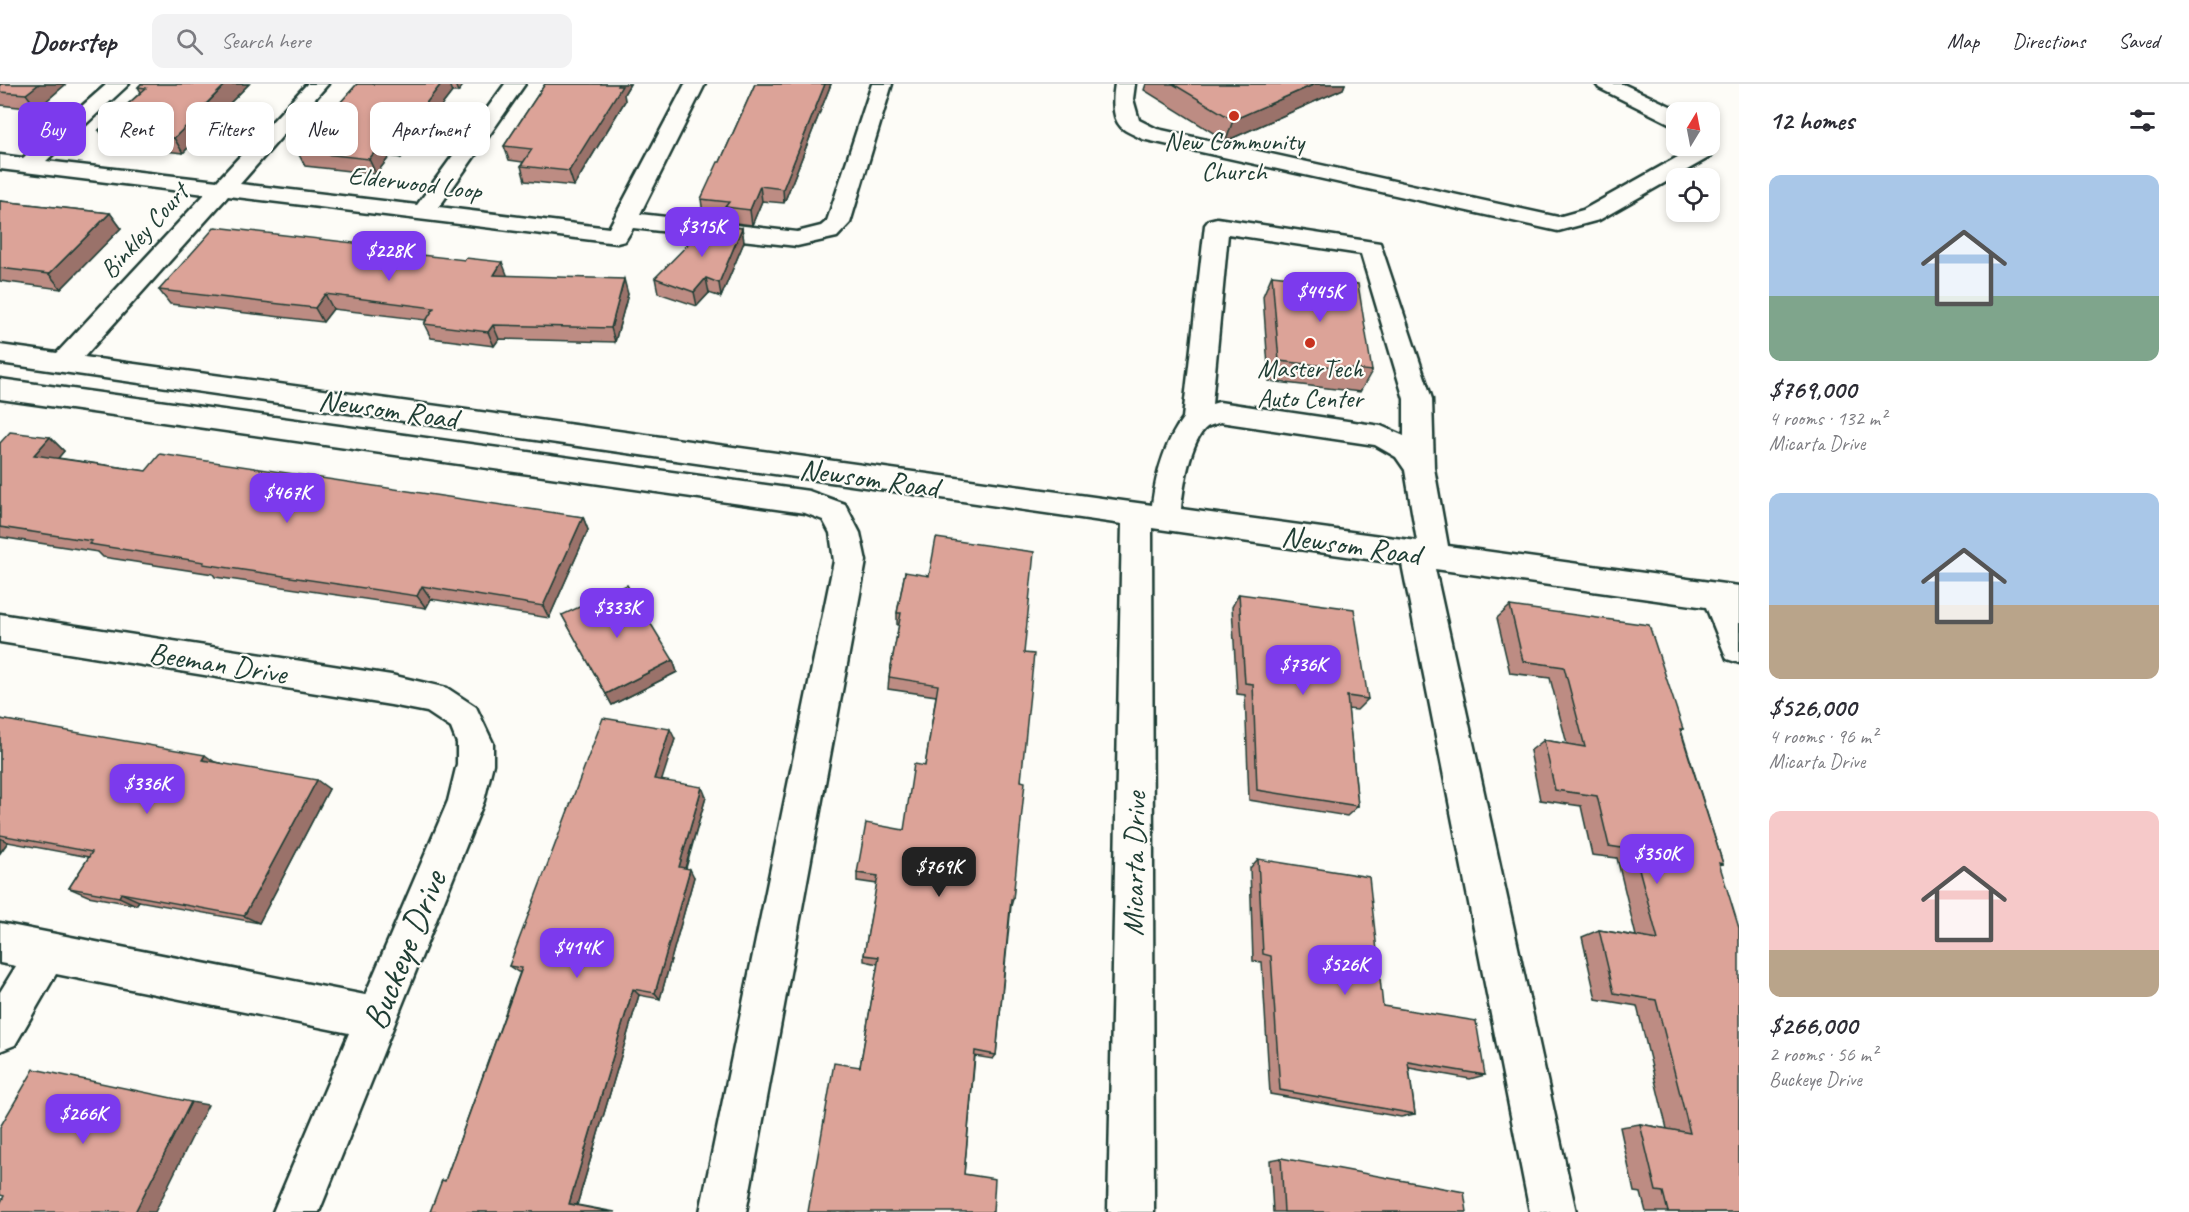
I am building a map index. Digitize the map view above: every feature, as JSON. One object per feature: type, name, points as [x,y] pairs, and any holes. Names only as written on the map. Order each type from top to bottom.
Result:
[{"type":"street","points":[[28,165],[119,84]]},
{"type":"street","name":"Binkley Court","points":[[63,363],[318,84]]},
{"type":"street","points":[[424,212],[515,84]]},
{"type":"street","name":"Elderwood Loop","points":[[0,162],[617,236],[695,84]]},
{"type":"street","points":[[625,220],[797,239],[829,232],[838,222],[882,84]]},
{"type":"street","points":[[1125,84],[1123,99],[1129,123],[1150,134],[1558,224],[1591,215],[1695,156]]},
{"type":"street","points":[[1606,84],[1666,113]]},
{"type":"street","points":[[1419,468],[1406,450],[1381,436],[1219,412],[1197,420],[1217,225],[1371,248],[1418,399],[1419,468],[1426,555],[1553,1212]]},
{"type":"street","name":"Newsom Road","points":[[0,354],[1728,597]]},
{"type":"street","points":[[0,389],[809,502],[834,512],[845,533],[850,561],[723,1212]]},
{"type":"street","name":"Micarta Drive","points":[[1131,1212],[1151,517],[1187,434],[1197,420]]},
{"type":"street","points":[[1728,597],[1739,648]]},
{"type":"street","name":"Beeman Drive","points":[[0,628],[435,699]]},
{"type":"street","name":"Buckeye Drive","points":[[296,1212],[466,801],[475,765],[475,743],[464,717],[435,699]]},
{"type":"street","points":[[0,943],[376,1018]]},
{"type":"street","points":[[0,1030],[47,952]]},
{"type":"building","points":[[0,84],[39,84],[26,94],[0,92]]},
{"type":"building","points":[[141,84],[226,84],[208,102],[186,102],[186,126],[174,138],[174,102],[130,102],[146,88],[138,87]]},
{"type":"building","points":[[357,84],[441,84],[427,102],[370,102],[371,156],[369,159],[342,156],[358,156],[358,102],[341,102]]},
{"type":"building","points":[[545,84],[618,84],[617,86],[622,86],[569,171],[521,166],[532,149],[504,146]]},
{"type":"building","points":[[755,84],[825,84],[783,189],[760,186],[750,210],[725,207],[729,202],[701,199],[720,162]]},
{"type":"building","points":[[1173,84],[1315,84],[1233,120]]},
{"type":"building","points":[[0,201],[110,213],[49,274],[0,268]]},
{"type":"building","points":[[708,224],[742,228],[719,283],[706,278],[694,292],[655,278]]},
{"type":"building","points":[[215,227],[363,244],[359,248],[502,262],[494,275],[624,279],[611,328],[493,325],[488,332],[424,324],[434,308],[325,294],[315,308],[159,290]]},
{"type":"building","name":"MasterTech Auto Center","points":[[1272,275],[1358,284],[1372,371],[1279,361]]},
{"type":"building","points":[[10,432],[50,437],[34,455],[146,471],[160,454],[583,517],[543,606],[422,586],[417,596],[203,564],[204,562],[89,544],[92,541],[0,527],[0,443]]},
{"type":"building","points":[[936,538],[1034,552],[1024,653],[1034,654],[1021,781],[1025,782],[996,1055],[975,1051],[964,1174],[995,1179],[993,1212],[808,1212],[834,1063],[860,1067],[879,957],[864,955],[878,876],[857,873],[866,823],[904,830],[914,764],[925,766],[938,685],[889,677],[901,613],[897,613],[905,572],[929,576]]},
{"type":"building","points":[[627,585],[673,660],[606,694],[562,615]]},
{"type":"building","points":[[1239,594],[1354,609],[1368,699],[1347,696],[1358,806],[1257,790],[1253,684],[1245,683]]},
{"type":"building","points":[[1510,606],[1649,625],[1683,729],[1680,729],[1723,864],[1719,863],[1739,928],[1739,1212],[1668,1212],[1663,1192],[1656,1191],[1640,1124],[1690,1133],[1656,1000],[1614,993],[1599,930],[1658,940],[1634,850],[1609,846],[1597,796],[1555,790],[1544,740],[1585,747],[1564,667],[1523,661]]},
{"type":"building","points":[[603,718],[670,729],[654,779],[702,787],[679,867],[690,869],[655,993],[633,989],[569,1204],[611,1212],[430,1212],[442,1180],[445,1181],[522,968],[509,966]]},
{"type":"building","points":[[0,719],[205,755],[202,760],[317,780],[244,916],[121,893],[119,897],[69,888],[92,852],[0,835]]},
{"type":"building","points":[[1258,859],[1369,877],[1383,1006],[1476,1021],[1485,1075],[1408,1062],[1415,1114],[1280,1090],[1271,956],[1263,954]]},
{"type":"building","points":[[34,1069],[191,1102],[135,1212],[0,1212],[0,1204],[4,1196],[0,1195],[0,1127]]},
{"type":"building","points":[[1281,1158],[1464,1192],[1467,1212],[1284,1212]]},
{"type":"place","name":"New Community Church","points":[[1234,116]]},
{"type":"place","name":"MasterTech Auto Center","points":[[1310,343]]}]
